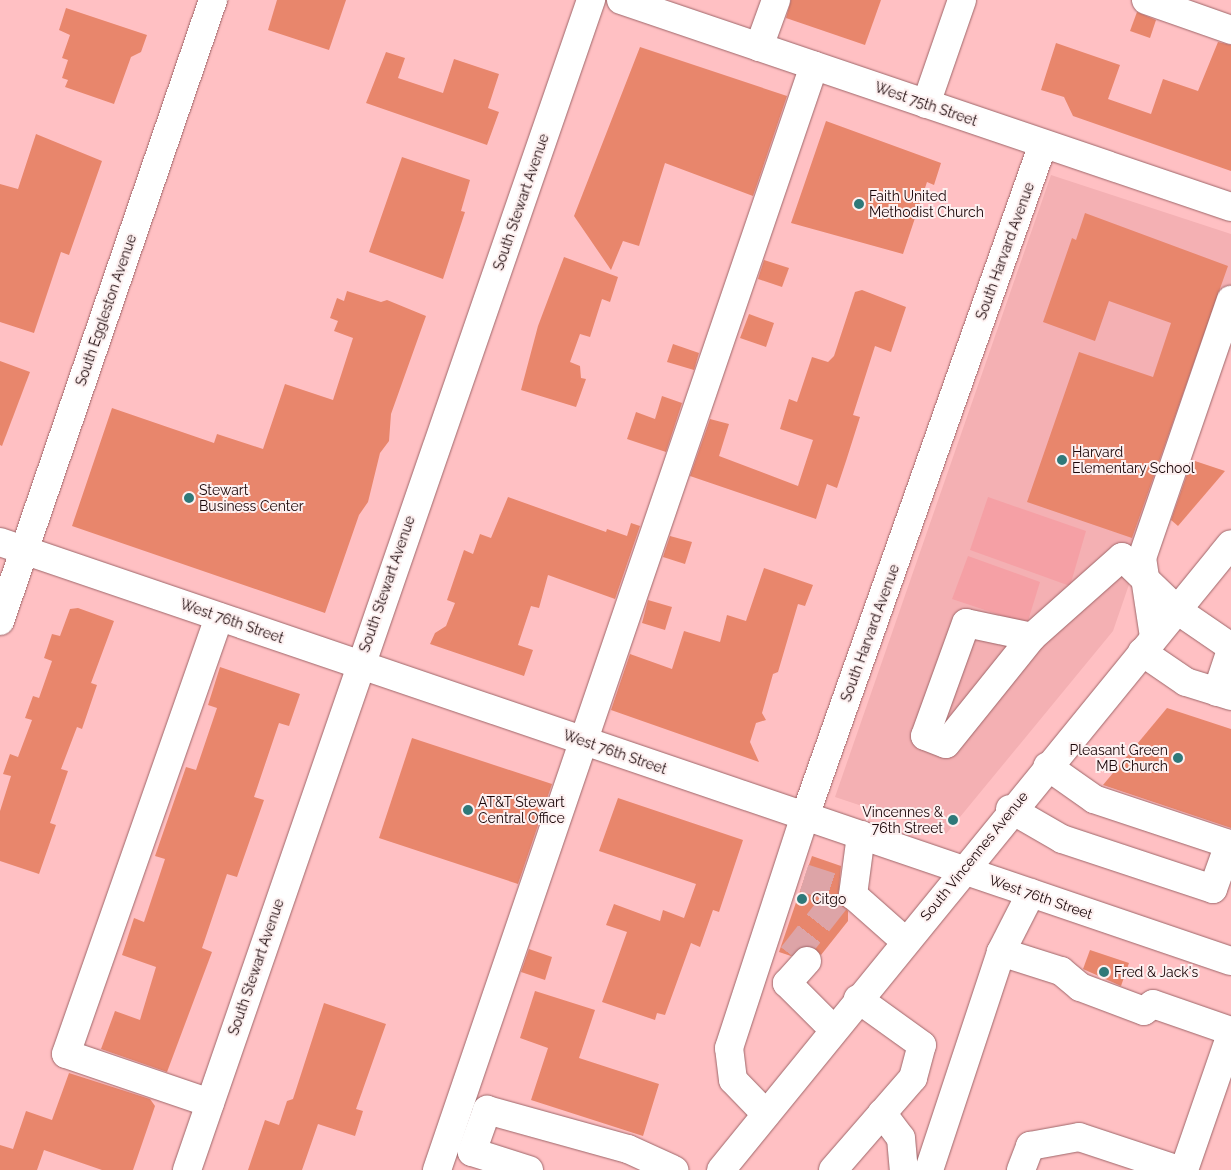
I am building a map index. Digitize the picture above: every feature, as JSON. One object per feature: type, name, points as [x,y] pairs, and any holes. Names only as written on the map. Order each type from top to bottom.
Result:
[{"type":"street","name":"South Eggleston Avenue","points":[[0,621],[12,546],[213,0]]},
{"type":"street","name":"South Stewart Avenue","points":[[187,1170],[359,664],[591,0]]},
{"type":"street","name":"West 75th Street","points":[[621,0],[1231,207]]},
{"type":"street","points":[[759,47],[776,0]]},
{"type":"street","points":[[926,104],[962,0]]},
{"type":"street","points":[[1150,1],[1231,30]]},
{"type":"street","points":[[437,1170],[814,66]]},
{"type":"street","name":"South Harvard Avenue","points":[[766,1114],[733,1080],[729,1048],[798,868],[805,816],[1043,144]]},
{"type":"street","points":[[1032,637],[966,623],[925,736],[946,744],[1032,637],[1122,558],[1146,580],[1176,610],[1231,648],[1224,694],[1186,682],[1148,644],[1146,580],[1142,558],[1231,300]]},
{"type":"street","name":"South Vincennes Avenue","points":[[720,1170],[1010,810],[1231,544]]},
{"type":"street","name":"West 76th Street","points":[[12,546],[1231,961]]},
{"type":"street","points":[[210,1103],[66,1054],[219,617]]},
{"type":"street","points":[[1010,810],[1062,839],[1213,889],[1228,844],[1094,799],[1047,766]]},
{"type":"street","points":[[861,835],[852,892],[905,941]]},
{"type":"street","points":[[929,1170],[1001,952],[1031,893]]},
{"type":"street","points":[[1001,952],[1061,971],[1080,987],[1144,1011],[1153,1004],[1231,1033],[1184,1170]]},
{"type":"street","points":[[800,959],[787,983],[834,1030]]},
{"type":"street","points":[[833,1170],[913,1078],[922,1045],[858,999]]},
{"type":"street","points":[[529,1170],[472,1152],[487,1110],[628,1149],[674,1170]]},
{"type":"street","points":[[877,1119],[901,1138],[904,1170]]},
{"type":"street","points":[[1021,1170],[1030,1146],[1079,1137],[1179,1170]]},
{"type":"shaded area","name":"Harvard Elementary School","points":[[1051,175],[1231,234],[1231,288],[1113,631],[946,834],[835,797]]},
{"type":"shaded area","points":[[988,497],[1086,531],[1070,586],[970,550]]},
{"type":"shaded area","points":[[968,556],[1040,582],[1027,624],[952,599]]},
{"type":"building","points":[[277,0],[346,0],[329,50],[268,30]]},
{"type":"building","points":[[791,0],[881,0],[865,45],[786,18]]},
{"type":"building","points":[[66,8],[147,35],[141,52],[131,57],[114,104],[65,87],[68,80],[62,78],[68,60],[62,58],[70,35],[59,30]]},
{"type":"building","points":[[1137,12],[1156,20],[1150,38],[1130,31]]},
{"type":"building","points":[[1218,42],[1231,45],[1231,171],[1073,116],[1064,97],[1041,90],[1056,43],[1120,65],[1108,99],[1151,114],[1163,79],[1198,91]]},
{"type":"building","points":[[640,47],[787,96],[753,196],[665,163],[639,246],[623,241],[611,270],[574,216]]},
{"type":"building","points":[[386,52],[405,58],[398,78],[443,93],[454,59],[499,74],[488,108],[499,112],[487,145],[366,103]]},
{"type":"building","name":"Faith United Methodist Church","points":[[826,121],[941,163],[934,185],[927,182],[903,254],[791,223]]},
{"type":"building","points":[[36,134],[102,161],[69,255],[61,252],[34,333],[0,322],[0,184],[18,189]]},
{"type":"building","points":[[402,157],[470,180],[461,211],[465,212],[443,279],[369,252]]},
{"type":"building","points":[[1085,213],[1228,266],[1132,538],[1027,502],[1079,352],[1153,377],[1171,323],[1109,301],[1095,341],[1043,322],[1072,238],[1076,240]]},
{"type":"building","points":[[564,257],[618,277],[610,302],[602,299],[590,337],[580,334],[570,362],[580,366],[581,378],[586,379],[576,407],[521,390],[538,326]]},
{"type":"building","points":[[764,260],[789,268],[782,287],[758,279]]},
{"type":"building","points":[[862,290],[906,307],[891,352],[875,346],[853,415],[860,417],[837,488],[827,484],[816,519],[690,476],[710,419],[729,424],[719,456],[798,486],[813,440],[780,429],[789,399],[797,402],[812,357],[828,362],[834,356],[855,292]]},
{"type":"building","name":"Stewart Business Center","points":[[347,291],[381,302],[387,300],[426,316],[391,414],[389,441],[380,453],[368,502],[359,515],[325,613],[72,526],[112,408],[214,443],[217,434],[263,449],[285,384],[333,400],[353,338],[334,331],[338,321],[330,318],[337,298],[344,301]]},
{"type":"building","points":[[749,314],[774,323],[766,347],[740,338]]},
{"type":"building","points":[[673,344],[699,353],[694,370],[667,362]]},
{"type":"building","points":[[0,361],[30,372],[2,446],[0,445]]},
{"type":"building","points":[[662,396],[682,403],[666,452],[627,439],[636,412],[655,419]]},
{"type":"building","points":[[1192,460],[1225,471],[1178,526],[1171,520]]},
{"type":"building","points":[[508,497],[606,532],[607,529],[627,536],[631,523],[640,526],[615,599],[548,575],[539,608],[531,606],[518,645],[533,650],[524,676],[430,644],[435,633],[446,626],[455,603],[447,600],[464,550],[473,554],[480,534],[491,538]]},
{"type":"building","points":[[670,536],[692,542],[685,564],[663,557]]},
{"type":"building","points":[[764,568],[813,585],[805,606],[798,604],[778,672],[773,674],[762,713],[766,720],[756,723],[750,742],[759,762],[611,710],[630,654],[672,669],[684,631],[720,642],[727,615],[746,621]]},
{"type":"building","points":[[648,600],[672,607],[665,630],[642,623]]},
{"type":"building","points":[[78,608],[114,621],[91,683],[97,685],[82,729],[77,727],[61,769],[68,771],[50,823],[56,825],[39,874],[0,861],[0,811],[11,776],[3,774],[10,754],[18,757],[32,720],[25,718],[33,696],[39,698],[52,661],[44,658],[52,634],[60,636],[70,609]]},
{"type":"building","points":[[220,667],[300,694],[289,726],[279,723],[254,797],[264,800],[237,877],[227,874],[202,948],[212,952],[167,1072],[101,1049],[115,1011],[140,1020],[156,967],[122,955],[134,918],[144,922],[165,859],[155,856],[186,767],[196,770],[217,708],[208,705]]},
{"type":"building","name":"Pleasant Green MB Church","points":[[1167,708],[1231,729],[1231,828],[1103,785]]},
{"type":"building","name":"AT&T Stewart Central Office","points":[[412,738],[552,784],[518,884],[379,838]]},
{"type":"building","points":[[618,798],[743,840],[719,912],[713,910],[700,947],[691,943],[665,1015],[657,1013],[655,1020],[602,1002],[627,932],[606,925],[614,904],[660,921],[663,910],[684,918],[696,884],[599,851]]},
{"type":"building","name":"Citgo","points":[[812,856],[841,866],[838,900],[848,911],[848,921],[821,955],[810,946],[791,956],[779,952]]},
{"type":"building","points":[[529,949],[552,957],[545,980],[521,972]]},
{"type":"building","name":"Fred & Jack's","points":[[1090,950],[1129,963],[1121,986],[1083,969]]},
{"type":"building","points":[[535,991],[595,1010],[579,1058],[659,1084],[643,1136],[531,1100],[548,1048],[520,1038]]},
{"type":"building","points":[[324,1003],[386,1024],[356,1109],[363,1111],[355,1136],[318,1124],[302,1170],[248,1170],[265,1120],[279,1125],[287,1101],[293,1099]]},
{"type":"building","points":[[69,1073],[150,1099],[155,1106],[133,1170],[102,1170],[44,1150],[37,1170],[0,1170],[0,1145],[13,1149],[26,1111],[52,1120]]},
{"type":"tunnel","points":[[804,878],[847,892]]},
{"type":"tunnel","points":[[792,956],[843,891]]},
{"type":"place","name":"Faith United Methodist Church","points":[[859,204]]},
{"type":"place","name":"Harvard Elementary School","points":[[1062,460]]},
{"type":"place","name":"Stewart Business Center","points":[[189,498]]},
{"type":"place","name":"Pleasant Green MB Church","points":[[1178,758]]},
{"type":"place","name":"AT&T Stewart Central Office","points":[[468,810]]},
{"type":"place","name":"Vincennes & 76th Street","points":[[953,820]]},
{"type":"place","name":"Citgo","points":[[802,899]]},
{"type":"place","name":"Fred & Jack's","points":[[1104,972]]}]
